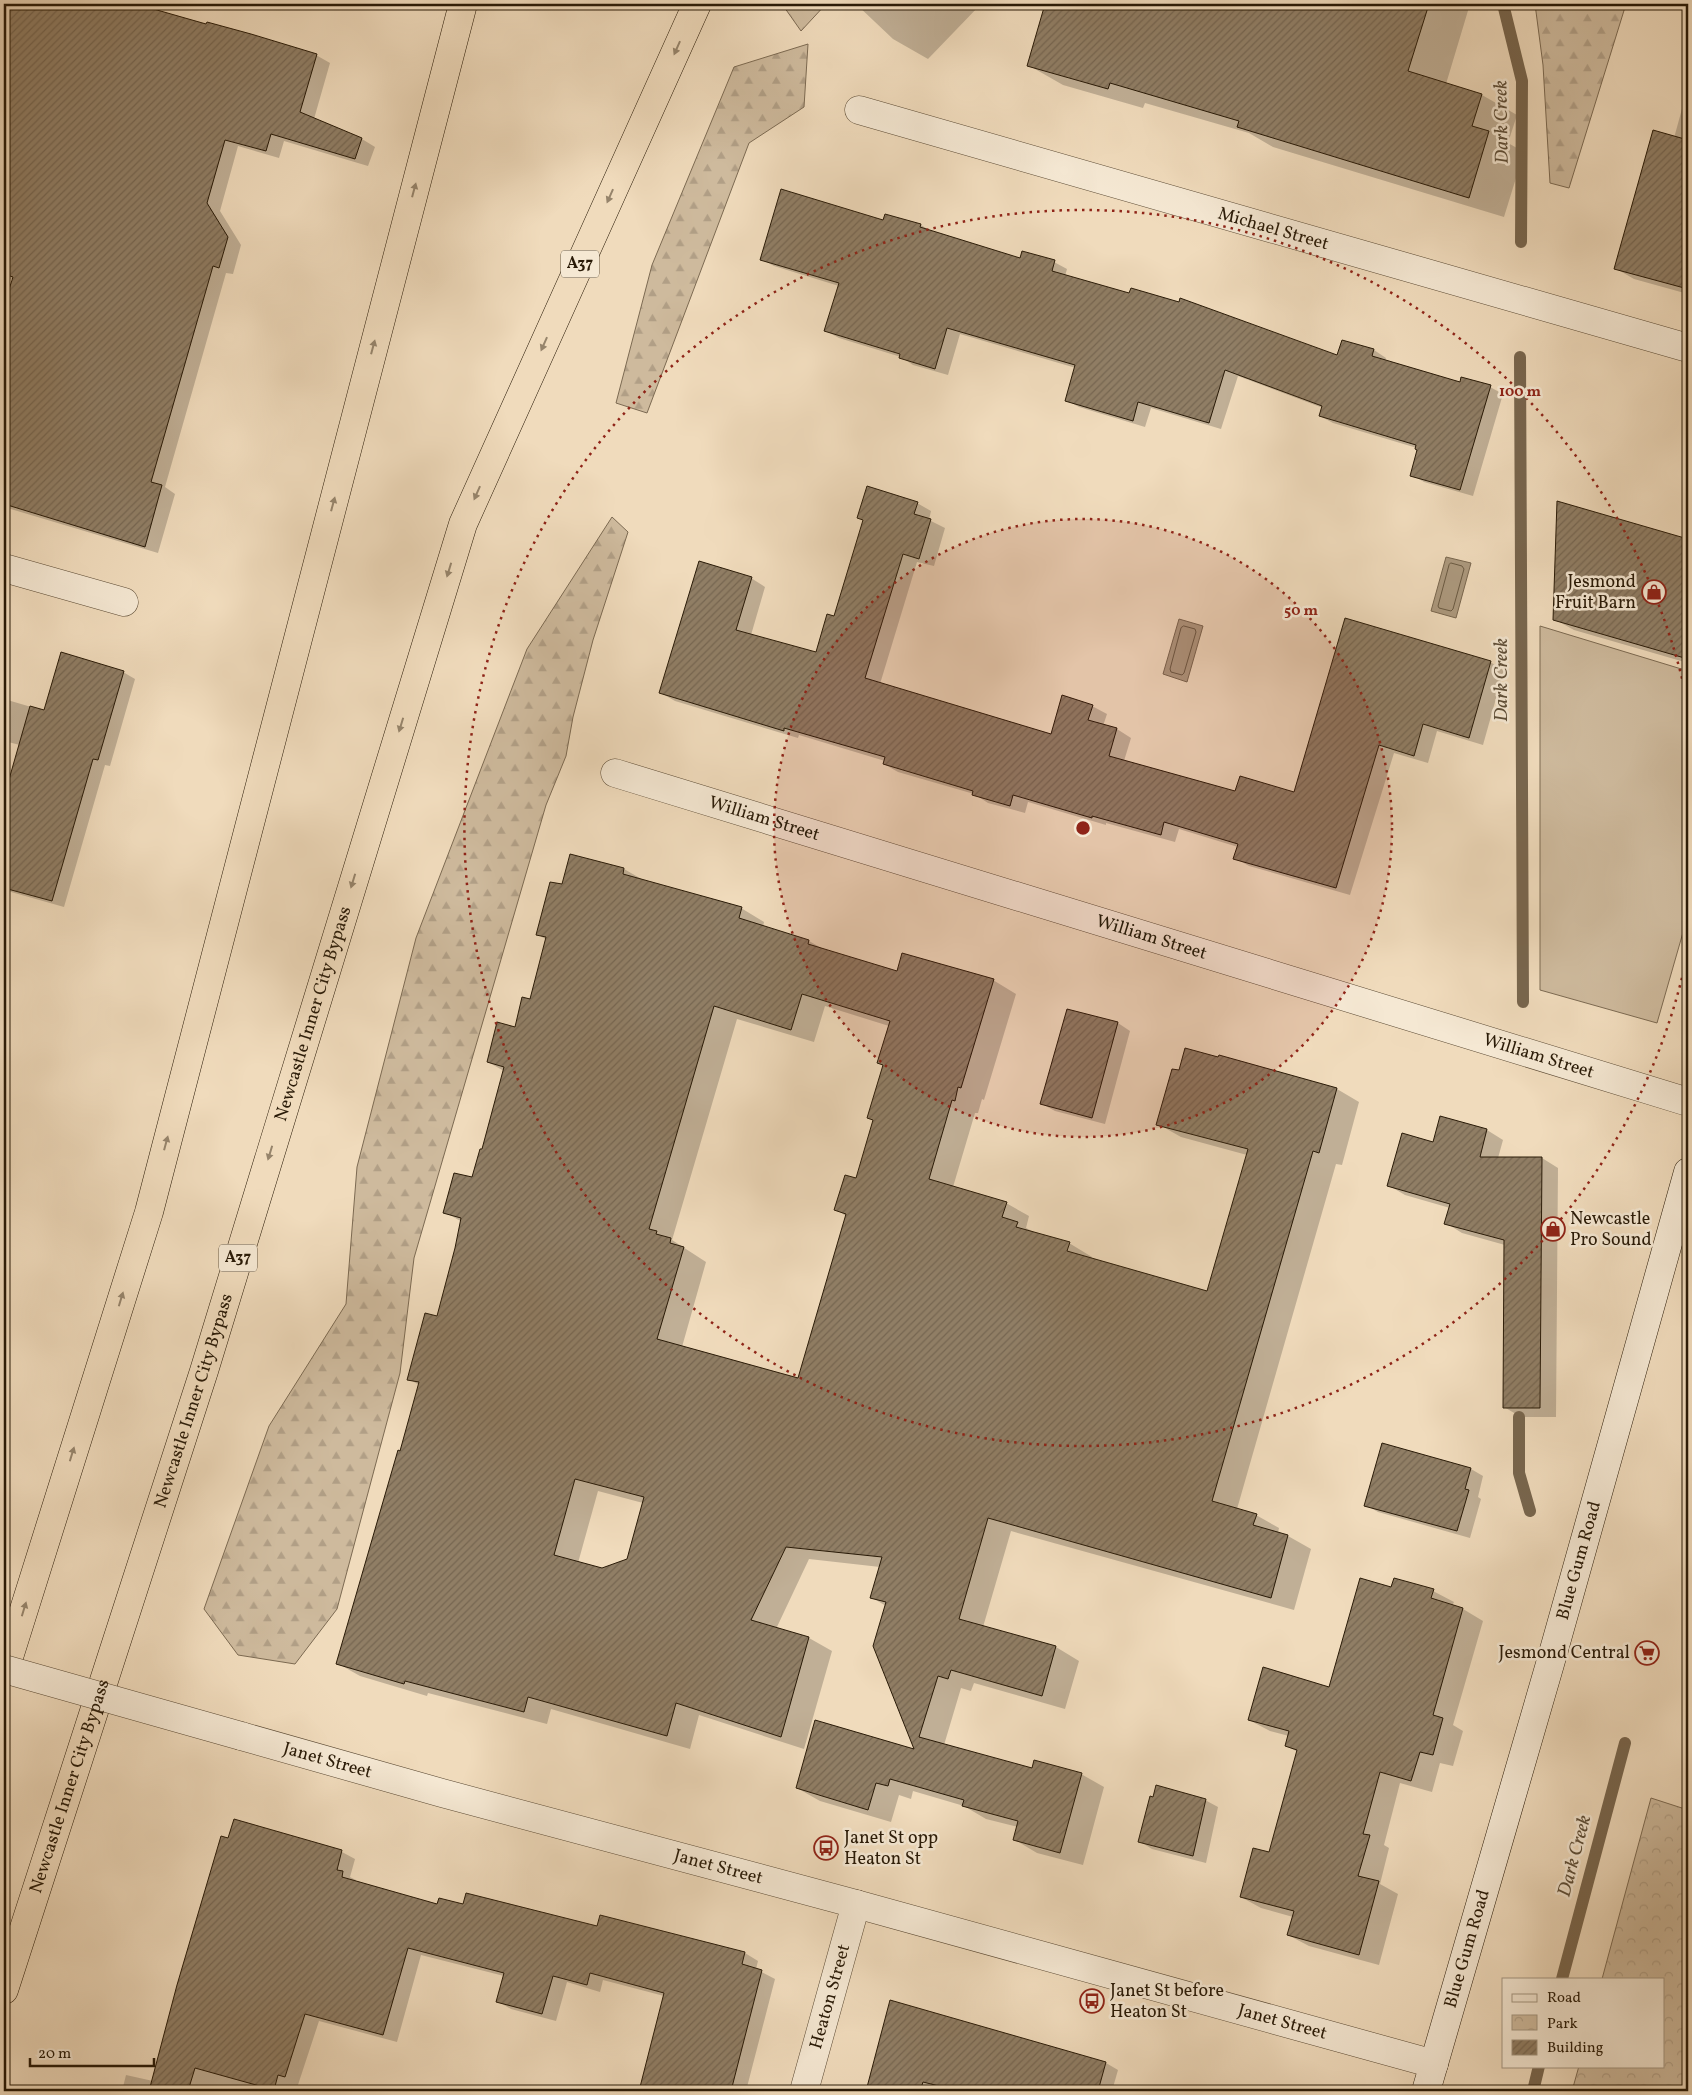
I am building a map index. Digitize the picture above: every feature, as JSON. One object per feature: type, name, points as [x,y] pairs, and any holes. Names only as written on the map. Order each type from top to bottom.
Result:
[{"type":"highway","points":[[4,1671],[149,1212],[463,4]]},
{"type":"highway","name":"Newcastle Inner City Bypass","points":[[4,1990],[204,1371],[463,524],[697,4]]},
{"type":"street","name":"Michael Street","points":[[860,110],[1688,348]]},
{"type":"street","points":[[4,568],[124,602]]},
{"type":"street","name":"William Street","points":[[615,773],[1688,1102]]},
{"type":"street","name":"Blue Gum Road","points":[[1426,2091],[1550,1664],[1688,1172]]},
{"type":"street","name":"Janet Street","points":[[4,1671],[442,1793],[856,1904],[1434,2064]]},
{"type":"street","name":"Heaton Street","points":[[804,2091],[856,1904]]},
{"type":"green space","points":[[782,4],[826,4],[801,31]]},
{"type":"green space","points":[[1535,4],[1626,4],[1569,188],[1550,183],[1543,65]]},
{"type":"green space","points":[[808,44],[804,107],[749,143],[647,413],[616,403],[652,265],[734,67]]},
{"type":"green space","points":[[612,517],[628,532],[593,640],[573,717],[566,756],[546,805],[414,1258],[400,1373],[337,1609],[295,1664],[238,1655],[204,1609],[269,1426],[346,1304],[357,1167],[416,938],[527,649]]},
{"type":"green space","points":[[1540,626],[1688,671],[1688,915],[1657,1023],[1540,990]]},
{"type":"green space","points":[[1651,1798],[1688,1810],[1688,2091],[1572,2091],[1578,2068],[1664,2068],[1664,1978],[1602,1978]]},
{"type":"water","points":[[1446,557],[1471,563],[1456,618],[1431,611]]},
{"type":"water","points":[[1179,619],[1203,626],[1187,682],[1163,674]]},
{"type":"building","points":[[4,4],[136,4],[206,24],[207,22],[251,34],[317,54],[300,112],[362,138],[355,159],[271,134],[266,151],[225,140],[207,203],[228,237],[219,268],[213,266],[151,482],[162,485],[145,547],[4,504],[4,305],[13,277],[4,274]]},
{"type":"building","points":[[1045,4],[1429,4],[1408,71],[1482,94],[1472,126],[1489,131],[1469,198],[1237,127],[1239,121],[1110,83],[1108,89],[1027,66]]},
{"type":"building","points":[[1653,130],[1688,140],[1688,289],[1614,269]]},
{"type":"building","points":[[781,189],[883,220],[885,214],[921,224],[920,227],[1020,258],[1022,251],[1055,260],[1052,271],[1129,293],[1131,288],[1179,302],[1180,298],[1337,355],[1342,340],[1374,349],[1372,356],[1460,382],[1461,377],[1491,385],[1460,490],[1410,476],[1417,450],[1415,449],[1416,445],[1319,416],[1322,406],[1225,370],[1209,423],[1138,402],[1133,421],[1065,401],[1075,365],[947,328],[935,369],[899,358],[900,354],[824,331],[839,283],[760,260]]},
{"type":"building","points":[[867,486],[918,502],[914,514],[931,519],[919,559],[903,554],[865,678],[1051,734],[1062,695],[1093,705],[1088,720],[1117,728],[1109,756],[1235,791],[1240,776],[1294,792],[1345,618],[1491,661],[1469,738],[1423,724],[1414,756],[1379,745],[1336,888],[1233,859],[1238,844],[1164,822],[1161,835],[1092,816],[1092,818],[1013,795],[1010,806],[972,795],[973,791],[883,764],[885,757],[784,728],[784,731],[659,693],[699,561],[752,577],[736,630],[816,652],[827,614],[834,616],[863,520],[857,518]]},
{"type":"building","points":[[1557,501],[1688,539],[1688,659],[1553,620]]},
{"type":"building","points":[[61,652],[124,671],[98,760],[93,759],[52,901],[4,888],[4,797],[30,706],[44,710]]},
{"type":"building","points":[[570,854],[624,868],[623,874],[742,907],[739,918],[809,940],[808,944],[897,971],[902,953],[994,979],[961,1088],[958,1087],[955,1101],[952,1100],[929,1179],[1007,1202],[1002,1217],[1018,1222],[1016,1227],[1070,1242],[1067,1251],[1207,1291],[1248,1149],[1156,1125],[1172,1069],[1179,1070],[1185,1048],[1218,1057],[1219,1055],[1337,1088],[1319,1153],[1313,1151],[1212,1501],[1257,1514],[1253,1525],[1288,1535],[1271,1598],[988,1518],[959,1619],[1056,1646],[1042,1696],[951,1670],[948,1679],[938,1676],[919,1737],[1032,1768],[1034,1760],[1082,1773],[1060,1853],[1013,1840],[1018,1821],[962,1806],[964,1800],[890,1779],[888,1786],[876,1783],[868,1810],[796,1788],[815,1720],[914,1749],[873,1646],[886,1602],[870,1598],[882,1557],[786,1547],[751,1620],[809,1637],[781,1737],[676,1703],[667,1736],[528,1697],[524,1712],[405,1681],[404,1684],[336,1664],[419,1382],[407,1380],[425,1313],[437,1316],[455,1248],[461,1218],[443,1213],[454,1173],[472,1177],[480,1149],[482,1149],[504,1067],[487,1062],[497,1022],[515,1027],[522,997],[530,999],[546,937],[536,935],[550,882],[562,884]],"holes":[[[802,994],[890,1021],[877,1063],[883,1065],[867,1118],[873,1120],[856,1178],[845,1175],[834,1210],[846,1214],[798,1378],[657,1339],[684,1247],[670,1243],[671,1238],[656,1234],[657,1231],[649,1229],[714,1006],[791,1030]],[[575,1479],[644,1497],[627,1559],[602,1568],[554,1555]]]},
{"type":"building","points":[[1067,1009],[1118,1022],[1092,1118],[1040,1104]]},
{"type":"building","points":[[1440,1116],[1487,1129],[1480,1157],[1542,1157],[1540,1408],[1503,1408],[1504,1240],[1444,1224],[1450,1204],[1387,1186],[1402,1133],[1433,1142]]},
{"type":"building","points":[[1382,1443],[1471,1468],[1465,1489],[1469,1490],[1457,1531],[1364,1506]]},
{"type":"building","points":[[1360,1578],[1391,1587],[1394,1578],[1434,1589],[1431,1598],[1463,1608],[1433,1715],[1443,1718],[1433,1755],[1420,1752],[1411,1781],[1380,1772],[1363,1834],[1370,1835],[1358,1876],[1379,1881],[1359,1955],[1287,1935],[1294,1911],[1240,1897],[1253,1848],[1269,1852],[1297,1750],[1285,1746],[1289,1731],[1248,1720],[1263,1667],[1329,1687]]},
{"type":"building","points":[[1156,1785],[1206,1799],[1193,1856],[1138,1842],[1150,1796],[1153,1797]]},
{"type":"building","points":[[234,1819],[342,1850],[337,1870],[343,1871],[342,1877],[437,1904],[439,1898],[463,1904],[466,1893],[597,1926],[600,1915],[745,1952],[742,1964],[762,1970],[731,2091],[639,2091],[664,1993],[590,1973],[587,1985],[553,1976],[542,2014],[496,2002],[504,1973],[408,1948],[383,2035],[305,2014],[285,2077],[278,2075],[274,2090],[195,2068],[188,2091],[149,2091],[177,1985],[221,1836],[228,1838]]},
{"type":"building","points":[[890,2000],[1106,2062],[1098,2091],[959,2091],[923,2082],[920,2091],[866,2091]]},
{"type":"waterway","name":"Dark Creek","points":[[1503,4],[1522,81],[1521,242]]},
{"type":"waterway","name":"Dark Creek","points":[[1520,357],[1523,1002]]},
{"type":"waterway","name":"Dark Creek","points":[[1519,1417],[1519,1473],[1530,1511]]},
{"type":"waterway","name":"Dark Creek","points":[[1562,1978],[1625,1743]]},
{"type":"waterway","name":"Dark Creek","points":[[1533,2091],[1539,2068]]},
{"type":"place","name":"Jesmond Fruit Barn","points":[[1654,592]]},
{"type":"place","name":"Newcastle Pro Sound","points":[[1553,1229]]},
{"type":"place","name":"Jesmond Central","points":[[1647,1653]]},
{"type":"place","name":"Janet St opp Heaton St","points":[[826,1848]]},
{"type":"place","name":"Janet St before Heaton St","points":[[1092,2001]]}]
